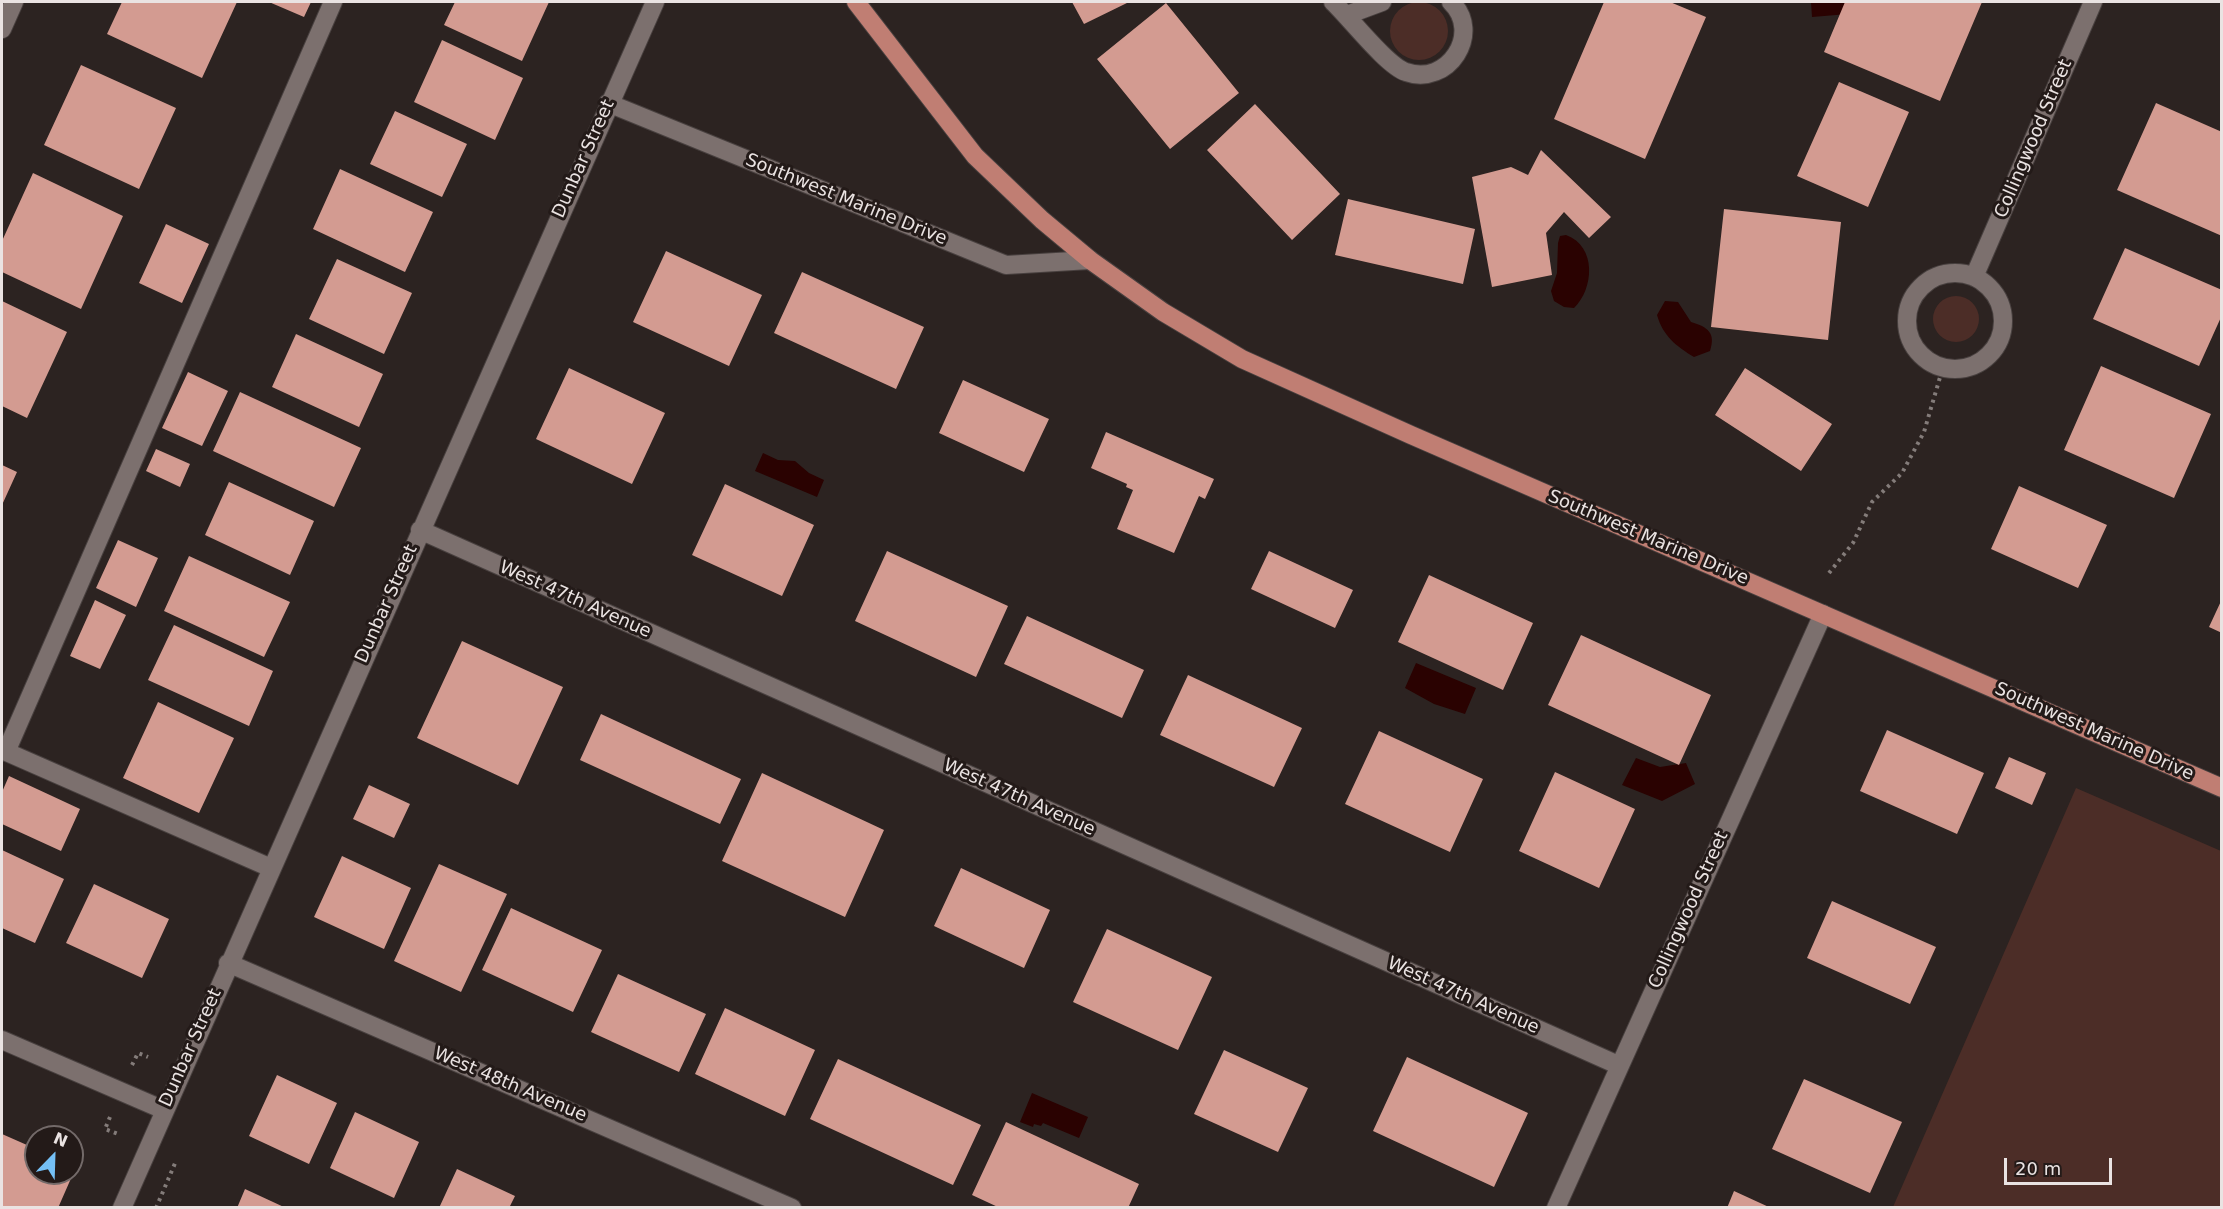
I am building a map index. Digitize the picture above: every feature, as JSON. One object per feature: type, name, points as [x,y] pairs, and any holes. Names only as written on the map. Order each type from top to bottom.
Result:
[{"type":"main road","name":"Southwest Marine Drive","points":[[856,2],[975,156],[1041,220],[1090,260],[1162,312],[1242,359],[2222,788]]},
{"type":"street","points":[[2,29],[14,2]]},
{"type":"street","points":[[271,868],[4,751],[333,2]]},
{"type":"street","name":"Dunbar Street","points":[[122,1208],[608,103],[655,2]]},
{"type":"street","points":[[1333,2],[1393,66],[1419,75],[1446,67],[1462,46],[1464,32],[1462,18],[1451,2]]},
{"type":"street","points":[[1347,15],[1382,2]]},
{"type":"street","name":"Collingwood Street","points":[[1974,277],[2093,2]]},
{"type":"street","name":"Southwest Marine Drive","points":[[608,103],[1006,265],[1090,260]]},
{"type":"street","points":[[1957,273],[1974,277],[1988,286],[1998,298],[2003,313],[2003,329],[1988,357],[1974,365],[1959,369],[1943,368],[1927,360],[1915,347],[1908,331],[1911,305],[1925,284],[1940,275],[1957,273]]},
{"type":"street","name":"West 47th Avenue","points":[[420,530],[1618,1065]]},
{"type":"street","name":"Collingwood Street","points":[[1556,1208],[1618,1065],[1823,614]]},
{"type":"street","name":"West 48th Avenue","points":[[228,963],[792,1208]]},
{"type":"street","points":[[2,1040],[164,1110]]},
{"type":"path","points":[[1829,573],[1853,543],[1872,502],[1902,473],[1924,432],[1943,368]]},
{"type":"path","points":[[132,1065],[138,1053],[148,1057]]},
{"type":"path","points":[[111,1116],[105,1129],[118,1134]]},
{"type":"path","points":[[156,1208],[177,1160]]},
{"type":"shaded area","points":[[1413,2],[1425,2],[1440,10],[1448,25],[1448,37],[1440,52],[1425,60],[1413,60],[1398,52],[1390,37],[1390,25],[1398,10]]},
{"type":"shaded area","points":[[1811,2],[1872,2],[1872,12],[1812,17]]},
{"type":"shaded area","points":[[1566,235],[1583,248],[1589,268],[1586,290],[1574,308],[1564,307],[1554,301],[1551,291],[1557,273],[1558,243],[1560,236]]},
{"type":"shaded area","points":[[1956,296],[1972,303],[1979,319],[1972,335],[1956,342],[1940,335],[1933,319],[1940,303]]},
{"type":"shaded area","points":[[1665,301],[1678,302],[1691,322],[1702,326],[1709,332],[1712,340],[1710,351],[1694,357],[1671,340],[1657,315]]},
{"type":"shaded area","points":[[763,453],[778,460],[795,461],[809,473],[824,480],[817,497],[755,471]]},
{"type":"shaded area","points":[[1416,663],[1476,688],[1465,714],[1434,704],[1405,688]]},
{"type":"shaded area","points":[[1636,758],[1660,767],[1686,763],[1695,784],[1662,801],[1622,785]]},
{"type":"shaded area","points":[[2076,788],[2221,851],[2221,1207],[1893,1207]]},
{"type":"shaded area","points":[[1032,1093],[1088,1117],[1079,1138],[1043,1123],[1041,1126],[1034,1124],[1033,1127],[1020,1122]]},
{"type":"building","points":[[122,2],[237,2],[202,78],[107,34]]},
{"type":"building","points":[[269,2],[311,2],[304,17]]},
{"type":"building","points":[[455,2],[549,2],[522,61],[444,25]]},
{"type":"building","points":[[1072,2],[1129,2],[1084,24]]},
{"type":"building","points":[[1604,2],[1670,2],[1706,17],[1645,159],[1554,119]]},
{"type":"building","points":[[1845,2],[1982,2],[1940,101],[1824,52]]},
{"type":"building","points":[[1166,3],[1239,93],[1170,149],[1097,59]]},
{"type":"building","points":[[442,40],[523,78],[495,140],[414,102]]},
{"type":"building","points":[[81,65],[176,108],[139,189],[44,145]]},
{"type":"building","points":[[1839,82],[1909,112],[1868,207],[1797,176]]},
{"type":"building","points":[[2156,103],[2222,132],[2222,236],[2117,190]]},
{"type":"building","points":[[1255,104],[1340,194],[1292,240],[1207,150]]},
{"type":"building","points":[[395,111],[467,144],[442,197],[370,164]]},
{"type":"building","points":[[1541,150],[1611,217],[1589,238],[1564,212],[1546,233],[1552,275],[1492,287],[1472,177],[1511,167],[1528,175]]},
{"type":"building","points":[[340,169],[433,212],[405,272],[313,229]]},
{"type":"building","points":[[33,173],[123,216],[81,309],[2,272],[2,241]]},
{"type":"building","points":[[1348,199],[1475,229],[1463,284],[1335,255]]},
{"type":"building","points":[[1724,209],[1841,222],[1828,340],[1711,327]]},
{"type":"building","points":[[166,224],[209,244],[182,303],[139,283]]},
{"type":"building","points":[[2125,248],[2222,290],[2222,315],[2199,366],[2093,319]]},
{"type":"building","points":[[666,251],[762,295],[729,366],[633,322]]},
{"type":"building","points":[[337,259],[412,293],[384,354],[309,319]]},
{"type":"building","points":[[802,272],[924,327],[896,389],[774,333]]},
{"type":"building","points":[[2,301],[67,332],[27,418],[2,406]]},
{"type":"building","points":[[296,334],[383,374],[359,427],[272,387]]},
{"type":"building","points":[[2101,366],[2211,414],[2174,498],[2064,450]]},
{"type":"building","points":[[569,368],[665,413],[632,484],[536,439]]},
{"type":"building","points":[[1745,368],[1832,424],[1801,471],[1715,415]]},
{"type":"building","points":[[188,372],[228,391],[202,446],[162,428]]},
{"type":"building","points":[[963,380],[1049,419],[1024,472],[939,433]]},
{"type":"building","points":[[240,392],[361,448],[334,507],[213,451]]},
{"type":"building","points":[[1106,432],[1214,479],[1205,499],[1199,496],[1174,553],[1117,529],[1133,490],[1126,487],[1127,484],[1091,468]]},
{"type":"building","points":[[156,449],[190,464],[180,487],[146,471]]},
{"type":"building","points":[[2,465],[17,472],[2,505]]},
{"type":"building","points":[[229,482],[314,521],[290,575],[205,535]]},
{"type":"building","points":[[725,484],[814,525],[782,596],[692,555]]},
{"type":"building","points":[[2019,486],[2107,525],[2078,588],[1991,549]]},
{"type":"building","points":[[118,540],[158,558],[136,607],[96,588]]},
{"type":"building","points":[[887,551],[1008,606],[976,677],[855,621]]},
{"type":"building","points":[[1269,551],[1353,590],[1335,628],[1251,589]]},
{"type":"building","points":[[189,556],[290,602],[264,657],[164,611]]},
{"type":"building","points":[[1429,575],[1533,623],[1503,690],[1398,642]]},
{"type":"building","points":[[2222,599],[2222,633],[2209,627]]},
{"type":"building","points":[[95,600],[126,615],[100,669],[70,656]]},
{"type":"building","points":[[1027,616],[1144,670],[1122,718],[1004,664]]},
{"type":"building","points":[[174,625],[273,671],[249,726],[148,680]]},
{"type":"building","points":[[1581,635],[1711,695],[1679,765],[1548,705]]},
{"type":"building","points":[[462,641],[563,687],[518,785],[417,738]]},
{"type":"building","points":[[1188,675],[1302,728],[1274,787],[1160,735]]},
{"type":"building","points":[[158,702],[234,738],[199,813],[123,778]]},
{"type":"building","points":[[601,714],[741,779],[720,824],[580,760]]},
{"type":"building","points":[[1887,730],[1984,773],[1957,834],[1860,791]]},
{"type":"building","points":[[1379,731],[1483,779],[1450,852],[1345,804]]},
{"type":"building","points":[[2009,757],[2046,773],[2032,805],[1995,788]]},
{"type":"building","points":[[1555,772],[1635,809],[1599,888],[1519,851]]},
{"type":"building","points":[[762,773],[884,830],[845,917],[722,861]]},
{"type":"building","points":[[9,776],[80,809],[61,851],[2,824],[2,792]]},
{"type":"building","points":[[369,785],[410,804],[394,838],[353,819]]},
{"type":"building","points":[[2,850],[64,879],[35,943],[2,928]]},
{"type":"building","points":[[342,856],[411,888],[384,949],[314,917]]},
{"type":"building","points":[[439,864],[507,894],[461,992],[394,961]]},
{"type":"building","points":[[961,868],[1050,910],[1024,968],[934,926]]},
{"type":"building","points":[[94,884],[169,919],[142,978],[66,943]]},
{"type":"building","points":[[1832,901],[1936,947],[1910,1004],[1807,958]]},
{"type":"building","points":[[511,908],[602,950],[573,1012],[482,970]]},
{"type":"building","points":[[1107,929],[1212,977],[1178,1050],[1073,1002]]},
{"type":"building","points":[[618,974],[706,1014],[679,1072],[591,1032]]},
{"type":"building","points":[[725,1008],[815,1050],[785,1116],[695,1074]]},
{"type":"building","points":[[1224,1050],[1308,1088],[1278,1152],[1194,1114]]},
{"type":"building","points":[[1407,1057],[1528,1113],[1494,1187],[1373,1131]]},
{"type":"building","points":[[838,1059],[981,1125],[953,1185],[810,1119]]},
{"type":"building","points":[[277,1075],[337,1103],[309,1164],[249,1136]]},
{"type":"building","points":[[1804,1079],[1902,1122],[1870,1193],[1772,1149]]},
{"type":"building","points":[[355,1112],[419,1142],[394,1198],[330,1168]]},
{"type":"building","points":[[1006,1122],[1139,1184],[1128,1208],[1000,1208],[972,1195]]},
{"type":"building","points":[[2,1134],[24,1144],[24,1185],[68,1185],[58,1208],[2,1208]]},
{"type":"building","points":[[457,1169],[515,1196],[509,1208],[439,1208]]},
{"type":"building","points":[[245,1189],[286,1208],[237,1208]]},
{"type":"building","points":[[1734,1191],[1771,1208],[1727,1208]]}]
